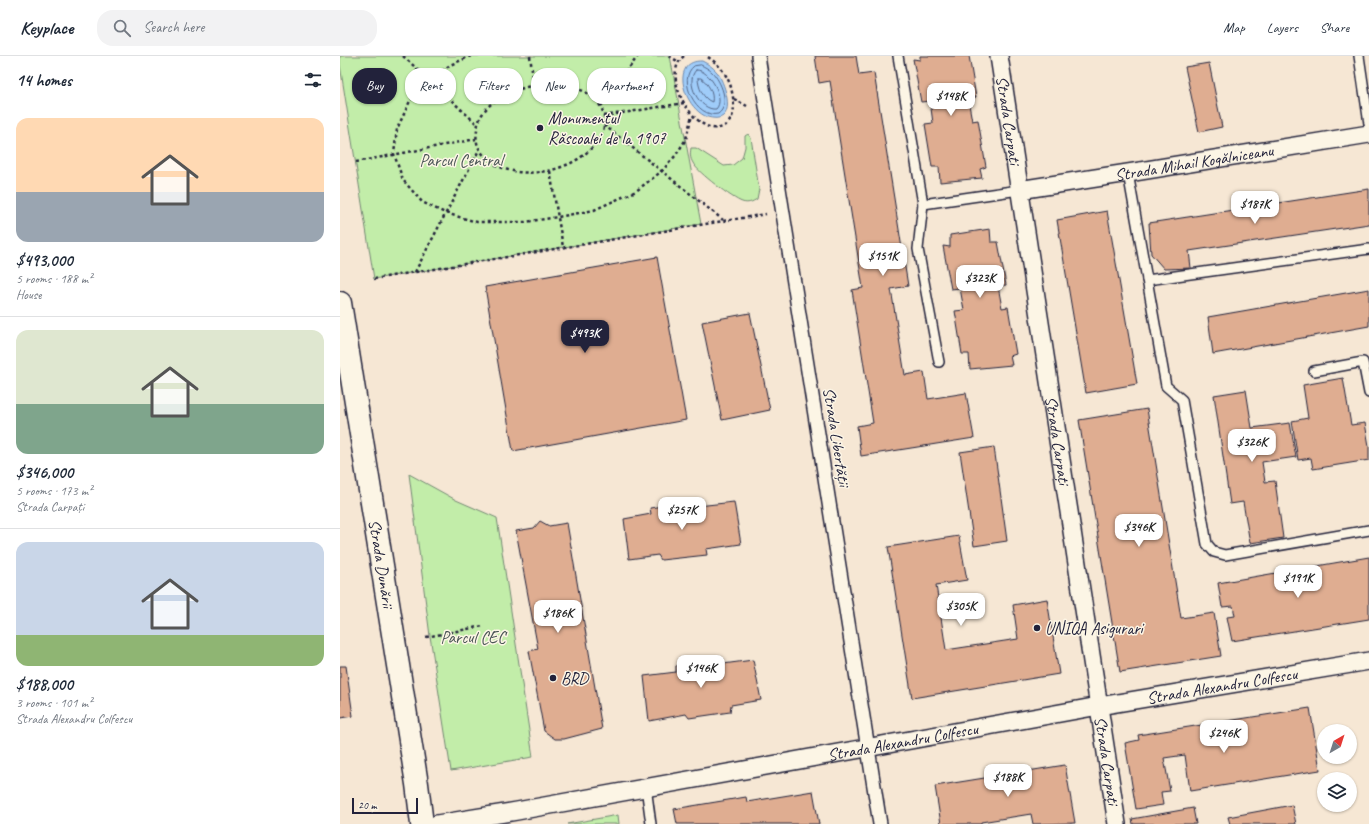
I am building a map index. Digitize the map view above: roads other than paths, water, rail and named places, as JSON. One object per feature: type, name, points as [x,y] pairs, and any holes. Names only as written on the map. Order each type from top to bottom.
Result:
[{"type":"main road","name":"Strada Dunării","points":[[340,303],[417,784],[422,824]]},
{"type":"street","name":"Strada Libertății","points":[[758,56],[880,824]]},
{"type":"street","name":"Strada Carpați","points":[[999,56],[1117,824]]},
{"type":"street","name":"Strada Mihail Kogălniceanu","points":[[1019,190],[1369,134]]},
{"type":"street","name":"Strada Alexandru Colfescu","points":[[437,824],[517,811],[1099,706],[1369,661]]},
{"type":"lane","points":[[898,56],[923,204],[918,249],[939,362]]},
{"type":"lane","points":[[1359,56],[1369,124]]},
{"type":"lane","points":[[1128,173],[1166,386],[1182,400],[1207,544],[1214,552],[1224,555],[1369,530]]},
{"type":"lane","points":[[923,204],[1019,190]]},
{"type":"lane","points":[[1147,280],[1369,249]]},
{"type":"lane","points":[[1314,371],[1363,362],[1369,393]]},
{"type":"lane","points":[[646,787],[651,824]]},
{"type":"water","points":[[702,61],[717,72],[726,92],[727,108],[725,114],[720,118],[712,118],[703,115],[695,108],[688,98],[684,88],[683,78],[685,69],[691,63]]},
{"type":"place","name":"Monumentul Răscoalei de la 1907","points":[[540,128]]},
{"type":"place","name":"UNIQA Asigurari","points":[[1037,628]]},
{"type":"place","name":"BRD","points":[[553,678]]},
{"type":"park label","name":"Parcul Central","points":[[461,160]]},
{"type":"park label","name":"Parcul CEC","points":[[473,637]]}]
